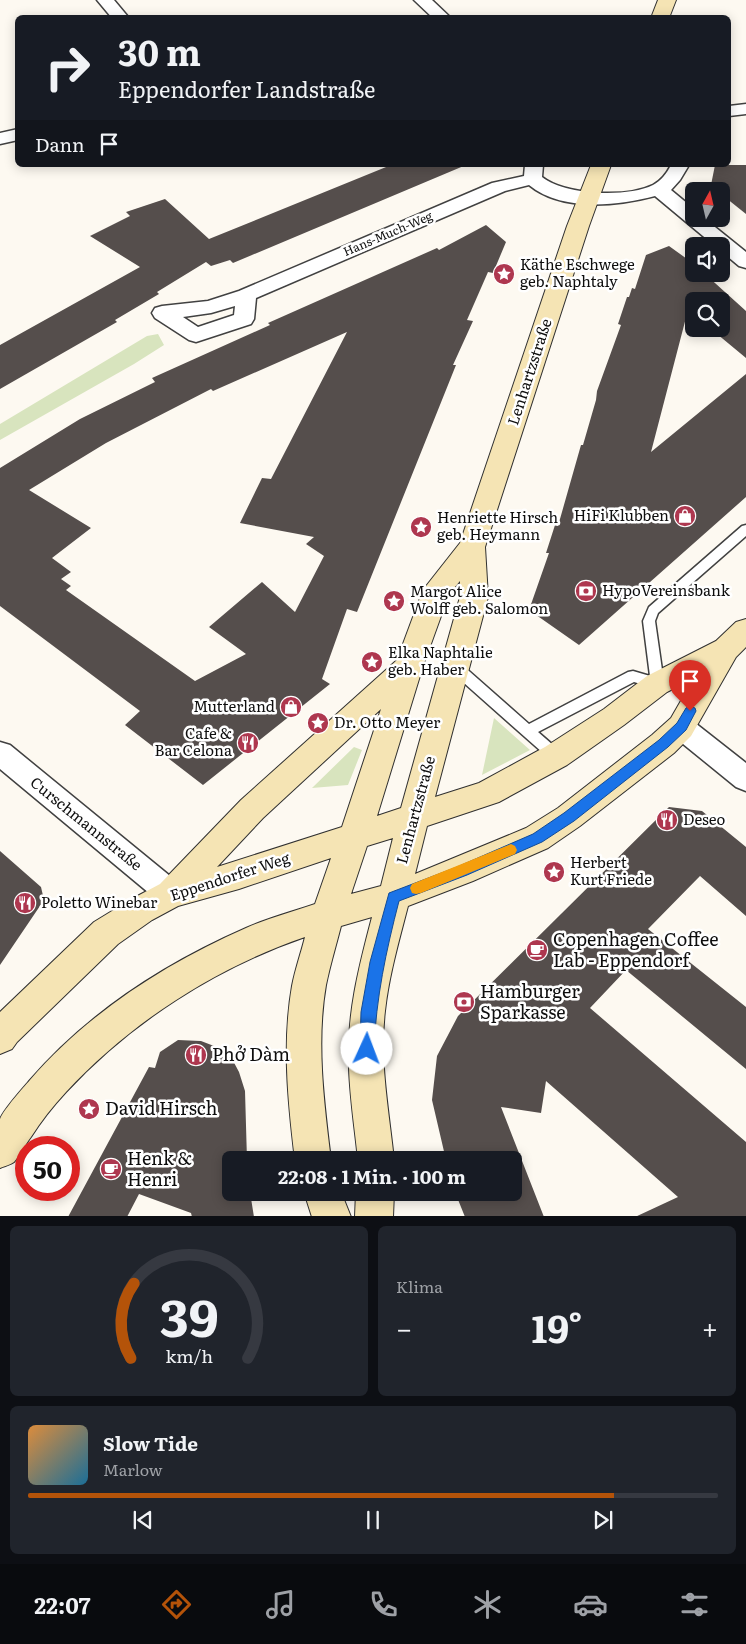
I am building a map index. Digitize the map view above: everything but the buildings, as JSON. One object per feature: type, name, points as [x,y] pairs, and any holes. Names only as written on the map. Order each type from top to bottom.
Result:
[{"type":"main road","points":[[661,15],[667,0]]},
{"type":"main road","name":"Lenhartzstraße","points":[[375,1151],[366,1067],[368,1012],[377,962],[474,597],[472,547],[588,198],[600,167]]},
{"type":"main road","name":"Lenhartzstraße","points":[[312,1151],[307,1112],[304,1046],[309,986],[327,915],[355,835],[409,666],[437,590],[472,547]]},
{"type":"main road","points":[[0,1150],[30,1106],[82,1052],[138,1006],[202,964],[259,938],[327,915],[393,897],[462,871],[537,838],[603,791],[663,744],[681,727],[736,639]]},
{"type":"main road","name":"Eppendorfer Weg","points":[[2,1033],[106,933],[141,910],[171,894],[238,875],[355,835],[414,819],[488,793],[556,756],[614,717],[657,684],[736,639]]},
{"type":"main road","points":[[171,894],[252,809],[409,666]]},
{"type":"main road","points":[[325,1201],[332,1216]]},
{"type":"main road","points":[[374,1216],[375,1201]]},
{"type":"street","points":[[105,0],[119,15]]},
{"type":"street","points":[[422,0],[440,15]]},
{"type":"street","points":[[731,111],[746,110]]},
{"type":"street","points":[[0,139],[15,135]]},
{"type":"street","points":[[534,172],[537,184],[554,192],[588,198],[629,196],[659,190],[679,167]]},
{"type":"street","name":"Hans-Much-Weg","points":[[246,295],[534,172]]},
{"type":"street","points":[[659,190],[685,212]]},
{"type":"street","points":[[705,228],[746,262]]},
{"type":"street","points":[[681,727],[746,778]]},
{"type":"street","name":"Curschmannstraße","points":[[0,754],[171,894]]},
{"type":"lane","points":[[529,730],[633,676],[657,684],[649,621],[653,610],[746,529]]},
{"type":"lane","points":[[456,668],[480,692],[529,730],[556,756]]},
{"type":"green space","points":[[158,334],[164,345],[0,440],[0,424],[147,336]]},
{"type":"green space","points":[[494,718],[530,750],[482,775]]},
{"type":"green space","points":[[354,747],[362,750],[348,785],[312,788]]},
{"type":"slow traffic","points":[[416,888],[511,850]]},
{"type":"place","name":"Käthe Eschwege geb. Naphtaly","points":[[504,274]]},
{"type":"place","name":"HiFi Klubben","points":[[685,516]]},
{"type":"place","name":"Henriette Hirsch geb. Heymann","points":[[421,527]]},
{"type":"place","name":"HypoVereinsbank","points":[[586,591]]},
{"type":"place","name":"Margot Alice Wolff geb. Salomon","points":[[394,601]]},
{"type":"place","name":"Elka Naphtalie geb. Haber","points":[[372,662]]},
{"type":"place","name":"Mutterland","points":[[291,707]]},
{"type":"place","name":"Dr. Otto Meyer","points":[[318,723]]},
{"type":"place","name":"Cafe & Bar Celona","points":[[248,743]]},
{"type":"place","name":"Deseo","points":[[667,820]]},
{"type":"place","name":"Herbert Kurt Friede","points":[[554,872]]},
{"type":"place","name":"Poletto Winebar","points":[[25,903]]},
{"type":"place","name":"Copenhagen Coffee Lab - Eppendorf","points":[[537,950]]},
{"type":"place","name":"Hamburger Sparkasse","points":[[464,1002]]},
{"type":"place","name":"Phở Dàm","points":[[196,1055]]},
{"type":"place","name":"David Hirsch","points":[[89,1109]]},
{"type":"place","name":"Henk & Henri","points":[[111,1169]]},
{"type":"route","points":[[367,1049],[368,1012],[377,962],[393,897],[462,871],[537,838],[569,817],[663,744],[681,727],[690,711]]}]
